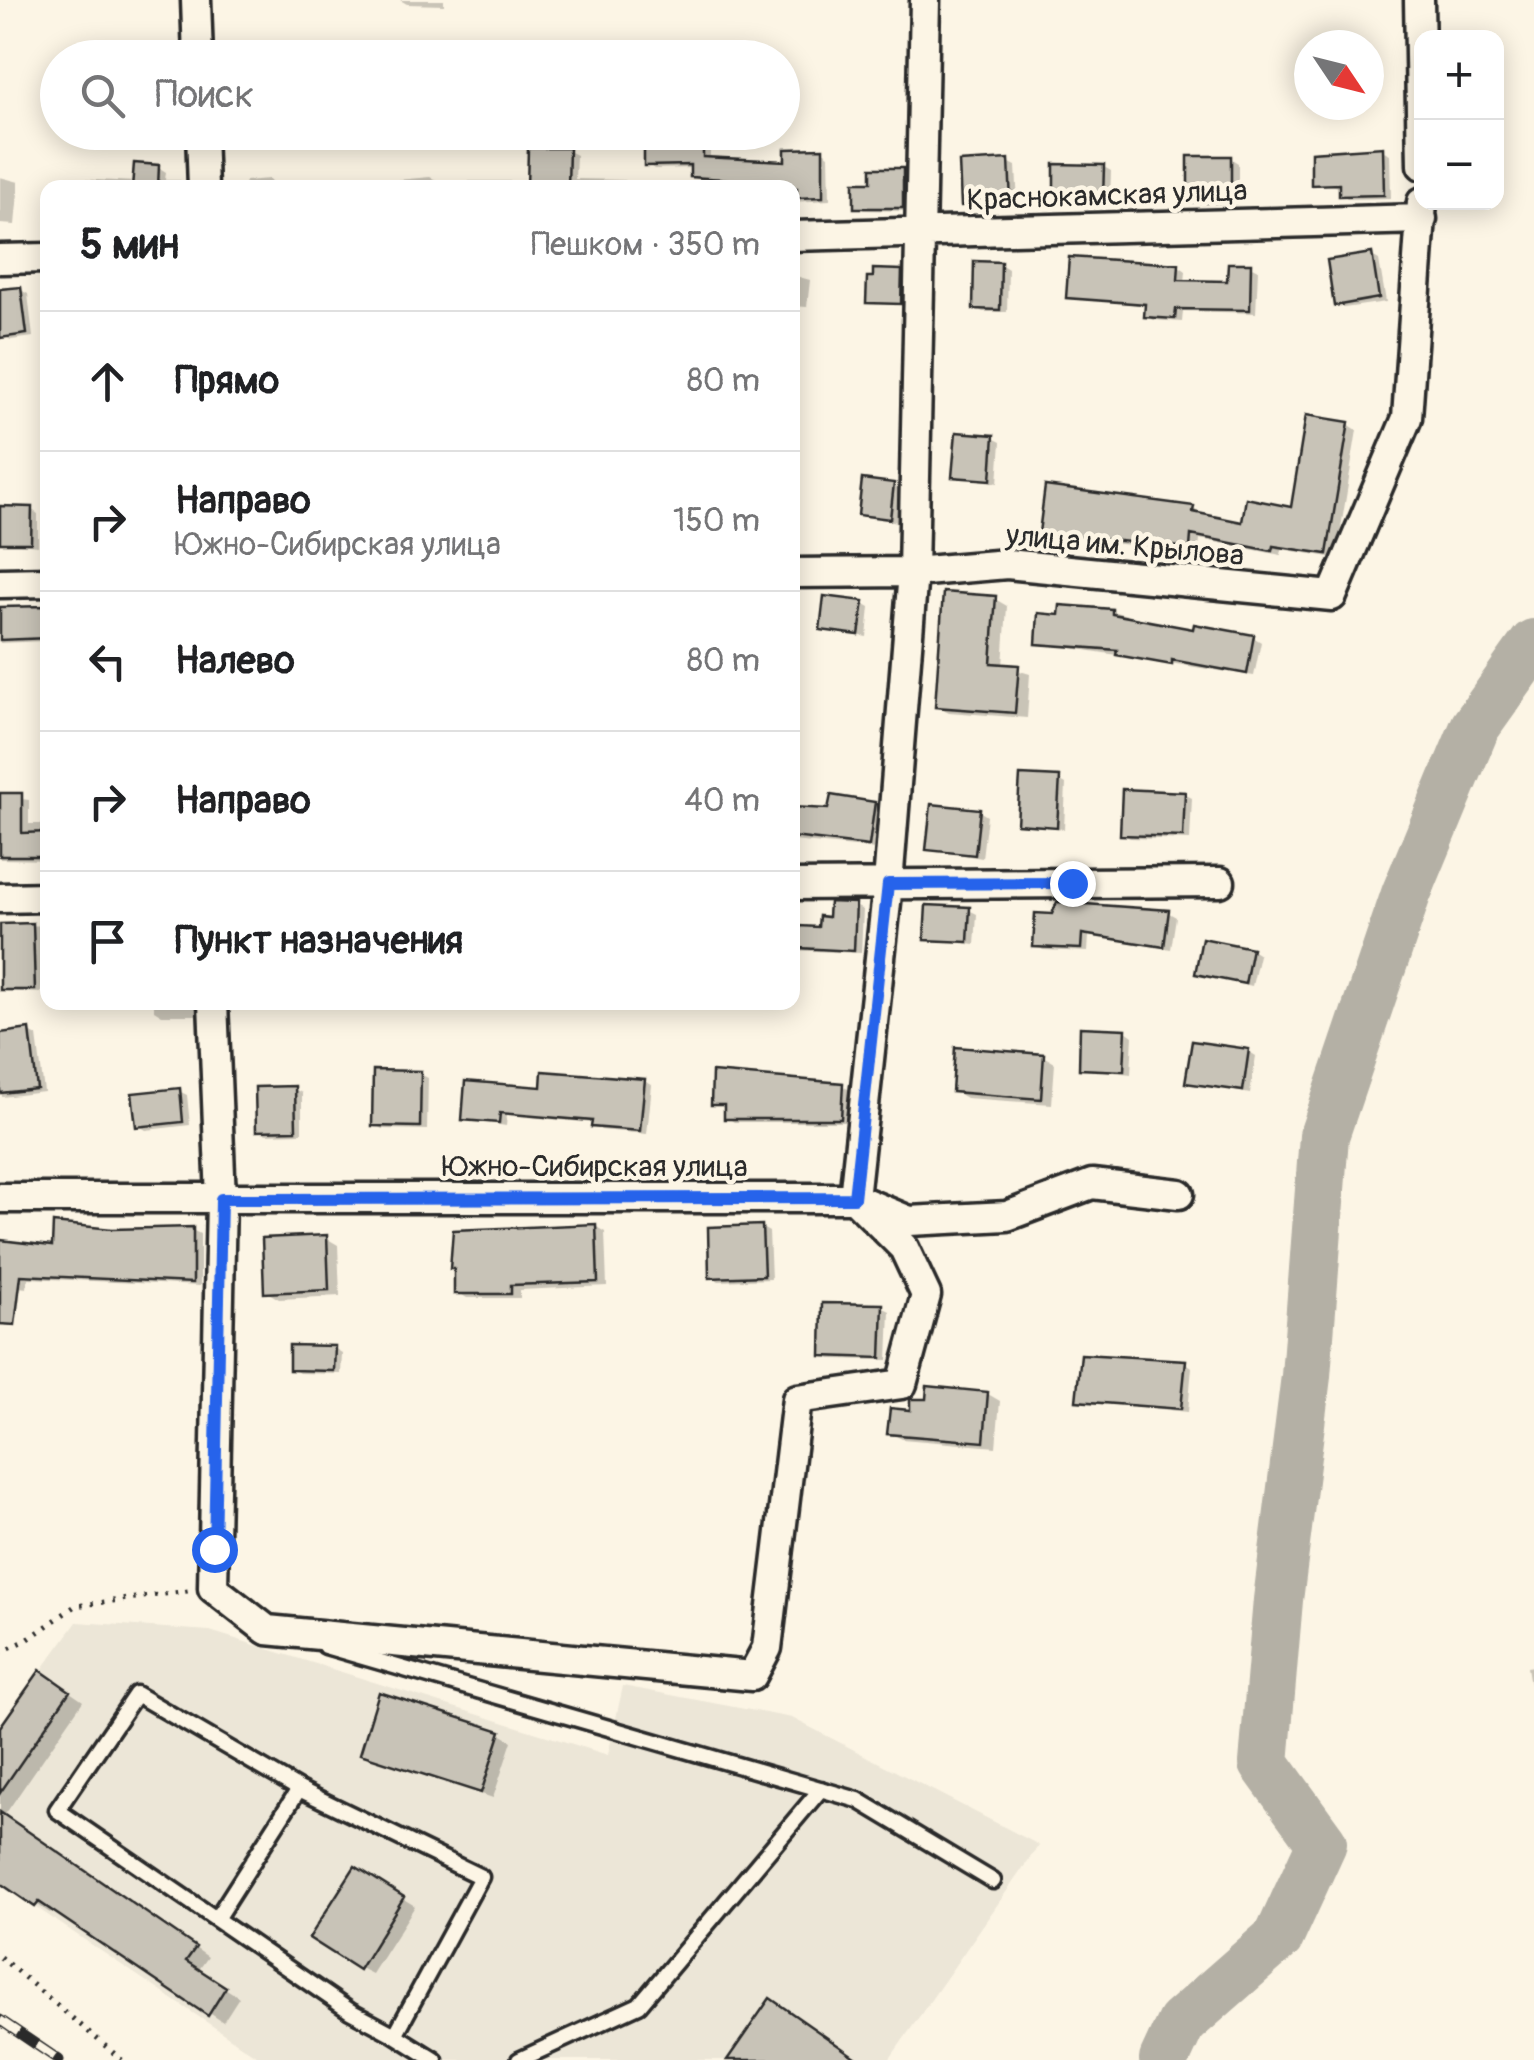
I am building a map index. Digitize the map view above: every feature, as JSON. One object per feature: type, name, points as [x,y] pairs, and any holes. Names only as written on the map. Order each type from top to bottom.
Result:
[{"type":"street","points":[[196,0],[197,40]]},
{"type":"street","points":[[213,1010],[221,1199],[213,1588],[267,1630],[752,1676],[767,1648],[797,1399],[902,1384],[926,1295],[904,1248],[854,1198],[888,884],[913,572],[925,0]]},
{"type":"street","points":[[1419,0],[1421,120]]},
{"type":"street","points":[[202,150],[203,180]]},
{"type":"street","name":"Краснокамская улица","points":[[800,236],[1422,211]]},
{"type":"street","name":"улица им. Крылова","points":[[800,573],[913,572],[1007,564],[1332,596],[1407,418],[1422,211]]},
{"type":"street","points":[[0,259],[40,258]]},
{"type":"street","points":[[0,583],[40,582]]},
{"type":"street","points":[[800,885],[1220,882]]},
{"type":"street","points":[[0,898],[40,897]]},
{"type":"street","name":"Южно-Сибирская улица","points":[[0,1198],[854,1198],[909,1221],[1007,1216],[1092,1184],[1180,1194]]},
{"type":"lane","points":[[267,1630],[858,1800],[993,1881]]},
{"type":"lane","points":[[396,2035],[481,1877],[299,1789],[136,1694],[57,1810],[350,2011],[435,2060]]},
{"type":"lane","points":[[216,1919],[299,1789]]},
{"type":"lane","points":[[519,2060],[640,2005],[821,1789]]},
{"type":"path","points":[[0,1652],[27,1640],[75,1606],[213,1588]]},
{"type":"path","points":[[0,1957],[122,2060]]},
{"type":"shaded area","points":[[77,1622],[210,1631],[608,1755],[623,1686],[792,1718],[1039,1845],[889,2060],[263,2060],[0,1883],[0,1727]]},
{"type":"building","points":[[1383,147],[1384,195],[1339,196],[1339,184],[1311,185],[1311,152]]},
{"type":"building","points":[[823,148],[823,197],[800,198],[800,180],[690,177],[690,165],[644,166],[644,150],[703,150],[703,157],[785,161],[785,150]]},
{"type":"building","points":[[528,150],[569,150],[568,180],[527,180]]},
{"type":"building","points":[[1188,156],[1231,156],[1231,202],[1188,202]]},
{"type":"building","points":[[1009,159],[1011,203],[961,206],[959,162]]},
{"type":"building","points":[[134,163],[159,165],[158,180],[133,180]]},
{"type":"building","points":[[1054,164],[1104,165],[1103,200],[1054,199]]},
{"type":"building","points":[[871,168],[903,168],[903,208],[854,208],[854,182],[871,182]]},
{"type":"building","points":[[1372,253],[1379,298],[1334,306],[1327,260]]},
{"type":"building","points":[[1069,257],[1179,264],[1178,280],[1227,281],[1228,263],[1251,263],[1250,310],[1176,309],[1175,319],[1144,317],[1145,304],[1066,298]]},
{"type":"building","points":[[974,261],[1001,262],[1000,310],[973,309]]},
{"type":"building","points":[[873,269],[902,270],[901,304],[866,303],[867,277],[873,277]]},
{"type":"building","points":[[21,287],[27,334],[0,338],[0,289]]},
{"type":"building","points":[[1306,415],[1349,422],[1327,554],[1273,546],[1272,551],[1191,535],[1190,548],[1039,533],[1045,486],[1194,506],[1193,512],[1242,522],[1246,498],[1291,507]]},
{"type":"building","points":[[956,432],[994,435],[991,480],[952,477]]},
{"type":"building","points":[[862,479],[894,483],[890,519],[858,515]]},
{"type":"building","points":[[0,506],[32,507],[31,543],[0,543]]},
{"type":"building","points":[[943,592],[996,596],[991,663],[1019,665],[1015,713],[935,707]]},
{"type":"building","points":[[824,596],[864,601],[859,635],[820,630]]},
{"type":"building","points":[[1060,605],[1112,609],[1112,614],[1193,629],[1194,624],[1254,635],[1247,674],[1172,660],[1172,665],[1116,655],[1117,650],[1036,644],[1038,613],[1059,615]]},
{"type":"building","points":[[40,606],[40,638],[0,640],[0,607]]},
{"type":"building","points":[[1020,775],[1060,777],[1057,827],[1017,824]]},
{"type":"building","points":[[1122,789],[1185,792],[1183,837],[1120,835]]},
{"type":"building","points":[[0,793],[22,793],[22,833],[40,832],[40,856],[0,856]]},
{"type":"building","points":[[831,795],[875,802],[869,846],[800,838],[800,807],[828,809]]},
{"type":"building","points":[[931,804],[980,809],[975,855],[926,850]]},
{"type":"building","points":[[829,902],[856,903],[854,951],[800,948],[800,926],[818,927],[819,916],[828,917]]},
{"type":"building","points":[[1057,902],[1169,910],[1164,947],[1082,934],[1081,949],[1033,947],[1035,913],[1052,914]]},
{"type":"building","points":[[926,905],[970,907],[968,942],[924,940]]},
{"type":"building","points":[[33,923],[35,990],[0,990],[0,924]]},
{"type":"building","points":[[1202,938],[1252,948],[1245,984],[1195,974]]},
{"type":"building","points":[[1080,1027],[1126,1029],[1124,1071],[1079,1069]]},
{"type":"building","points":[[30,1029],[37,1089],[0,1093],[0,1033]]},
{"type":"building","points":[[1192,1041],[1249,1049],[1243,1091],[1185,1083]]},
{"type":"building","points":[[955,1047],[1044,1054],[1041,1099],[952,1092]]},
{"type":"building","points":[[373,1070],[421,1071],[420,1127],[372,1126]]},
{"type":"building","points":[[542,1071],[645,1079],[640,1131],[591,1127],[592,1121],[500,1113],[499,1123],[462,1120],[465,1081],[541,1087]]},
{"type":"building","points":[[712,1072],[843,1083],[841,1119],[724,1119],[724,1105],[711,1105]]},
{"type":"building","points":[[295,1086],[296,1130],[256,1131],[255,1087]]},
{"type":"building","points":[[180,1088],[183,1122],[136,1127],[132,1093]]},
{"type":"building","points":[[53,1223],[112,1229],[193,1227],[193,1283],[21,1275],[15,1325],[0,1324],[0,1240],[52,1246]]},
{"type":"building","points":[[596,1224],[598,1282],[511,1285],[511,1294],[454,1294],[454,1269],[450,1269],[453,1230]]},
{"type":"building","points":[[762,1225],[764,1276],[709,1278],[708,1227]]},
{"type":"building","points":[[327,1235],[329,1290],[264,1293],[262,1238]]},
{"type":"building","points":[[822,1303],[883,1304],[881,1358],[821,1356]]},
{"type":"building","points":[[289,1345],[335,1346],[334,1371],[289,1370]]},
{"type":"building","points":[[1081,1354],[1186,1360],[1181,1409],[1076,1401]]},
{"type":"building","points":[[927,1386],[988,1392],[984,1442],[887,1434],[890,1408],[910,1410],[910,1399],[926,1399]]},
{"type":"building","points":[[40,1670],[70,1691],[0,1793],[0,1727]]},
{"type":"building","points":[[379,1692],[501,1731],[481,1793],[360,1754]]},
{"type":"building","points":[[0,1812],[196,1947],[186,1961],[226,1987],[208,2016],[39,1902],[35,1907],[0,1883]]},
{"type":"building","points":[[355,1866],[404,1897],[359,1970],[309,1938]]},
{"type":"building","points":[[770,1998],[859,2060],[727,2060]]},
{"type":"waterway","points":[[1164,2060],[1181,2023],[1279,1937],[1322,1843],[1264,1763],[1278,1600],[1306,1376],[1324,1136],[1406,894],[1475,727],[1534,644]]},
{"type":"railway","points":[[0,2020],[59,2060]]},
{"type":"route","points":[[214,1549],[221,1199],[854,1198],[888,884],[1072,883]]}]
